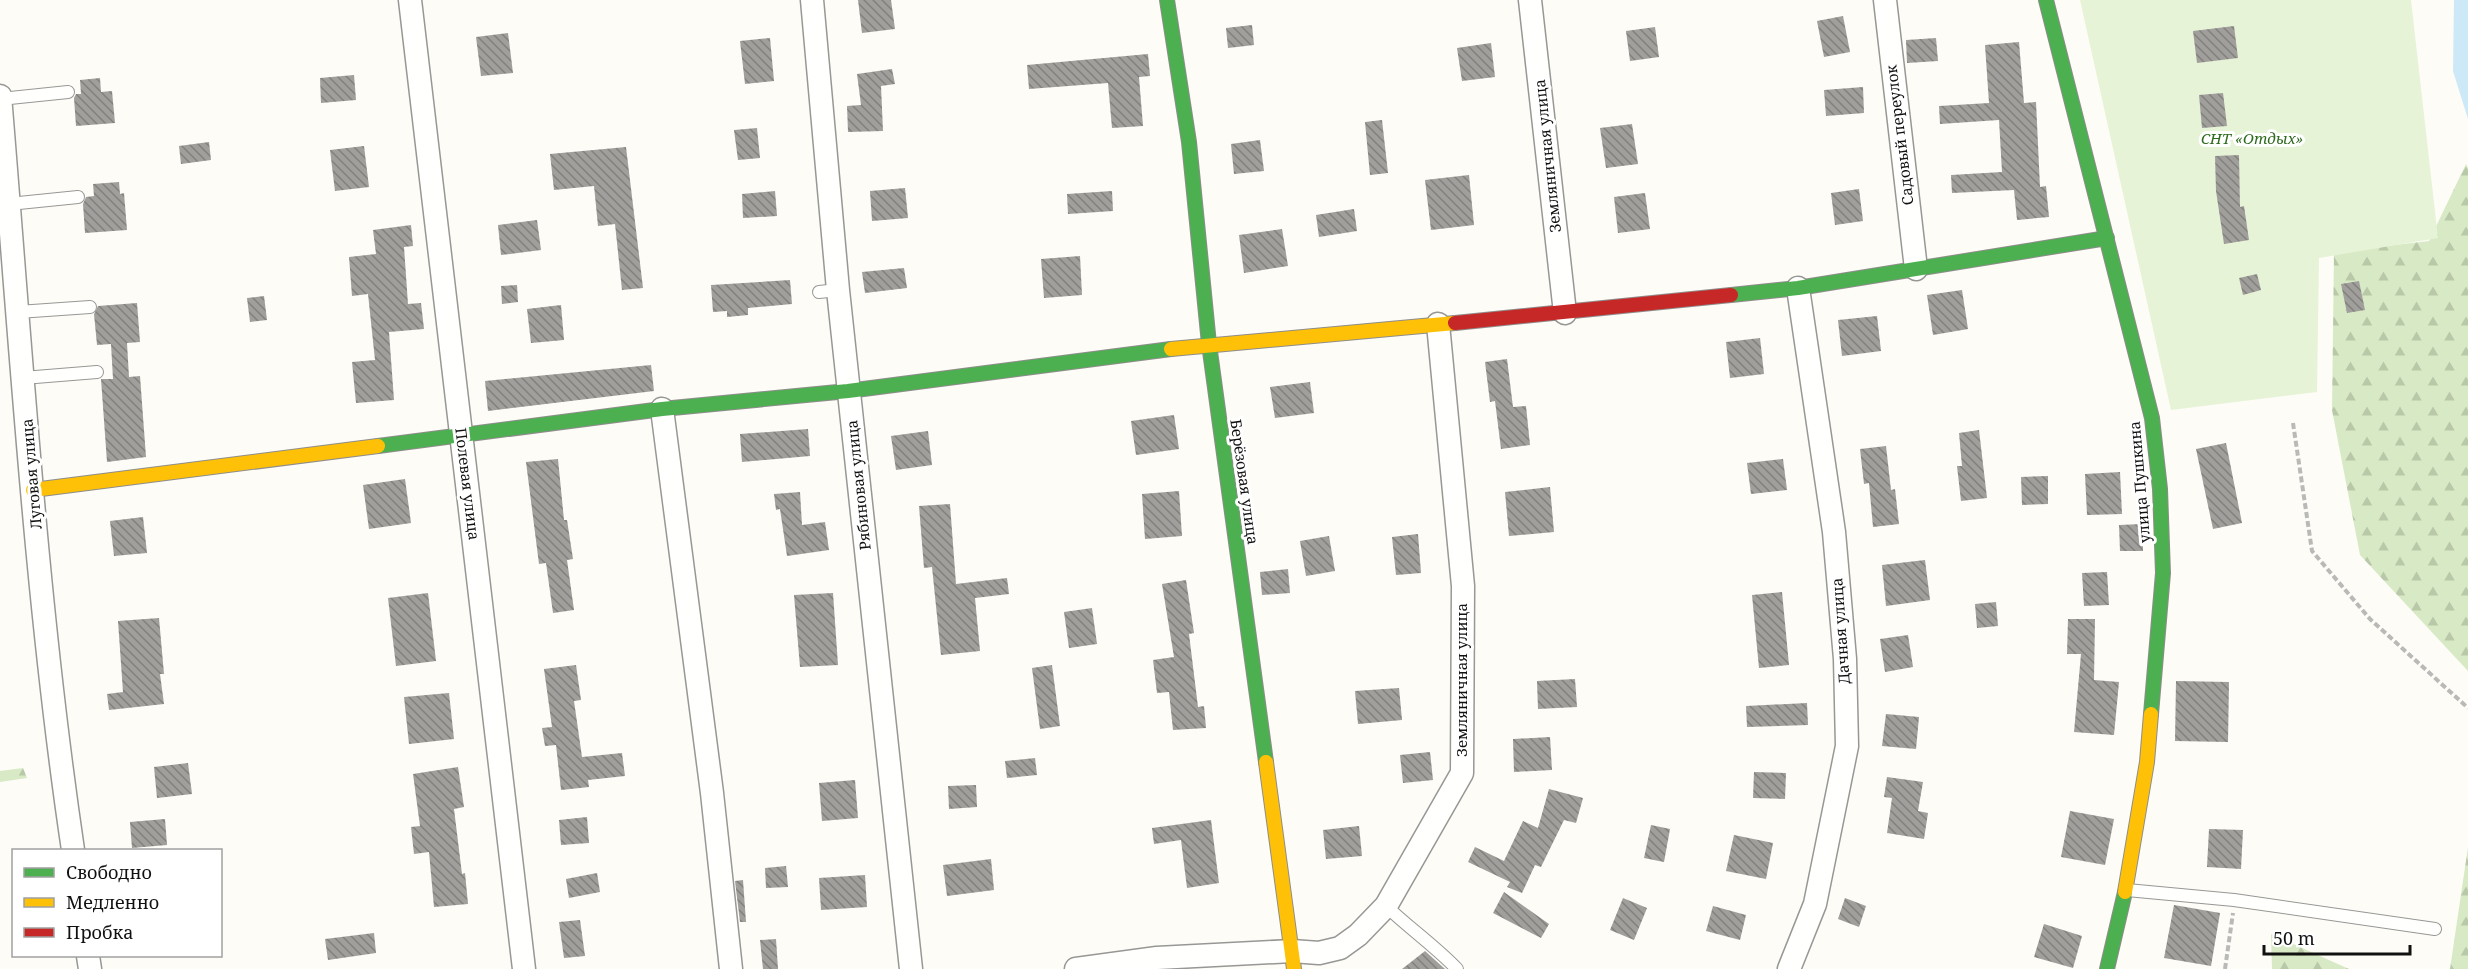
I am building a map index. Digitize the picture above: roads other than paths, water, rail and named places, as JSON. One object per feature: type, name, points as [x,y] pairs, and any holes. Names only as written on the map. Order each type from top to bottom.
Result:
[{"type":"street","name":"Полевая улица","points":[[410,0],[524,969]]},
{"type":"street","name":"Рябиновая улица","points":[[812,0],[828,291],[848,391],[911,969]]},
{"type":"street","name":"Берёзовая улица","points":[[1167,0],[1189,142],[1209,344],[1293,960]]},
{"type":"street","name":"Земляничная улица","points":[[1530,0],[1566,313]]},
{"type":"street","name":"Садовый переулок","points":[[1885,0],[1916,269]]},
{"type":"street","name":"улица Пушкина","points":[[2046,0],[2152,418],[2160,489],[2162,561],[2147,762],[2126,890],[2108,969]]},
{"type":"street","name":"Луговая улица","points":[[0,98],[23,378],[58,750],[73,849]]},
{"type":"street","points":[[33,490],[662,409],[848,391],[1209,344],[1566,313],[1798,288],[2107,238]]},
{"type":"street","name":"Дачная улица","points":[[1789,969],[1815,904],[1846,746],[1845,659],[1834,532],[1798,288]]},
{"type":"street","name":"Земляничная улица","points":[[1076,969],[1157,958],[1293,960],[1340,948],[1358,935],[1386,906],[1462,773],[1463,586],[1438,324]]},
{"type":"street","points":[[662,409],[712,793],[731,969]]},
{"type":"lane","points":[[0,98],[69,92]]},
{"type":"lane","points":[[9,204],[78,197]]},
{"type":"lane","points":[[18,312],[90,307]]},
{"type":"lane","points":[[23,378],[97,372]]},
{"type":"lane","points":[[2126,890],[2234,900],[2435,929]]},
{"type":"lane","points":[[1386,906],[1457,969]]},
{"type":"water","points":[[2454,0],[2468,0],[2468,119],[2453,71]]},
{"type":"park label","name":"СНТ «Отдых»","points":[[2252,139]]}]
